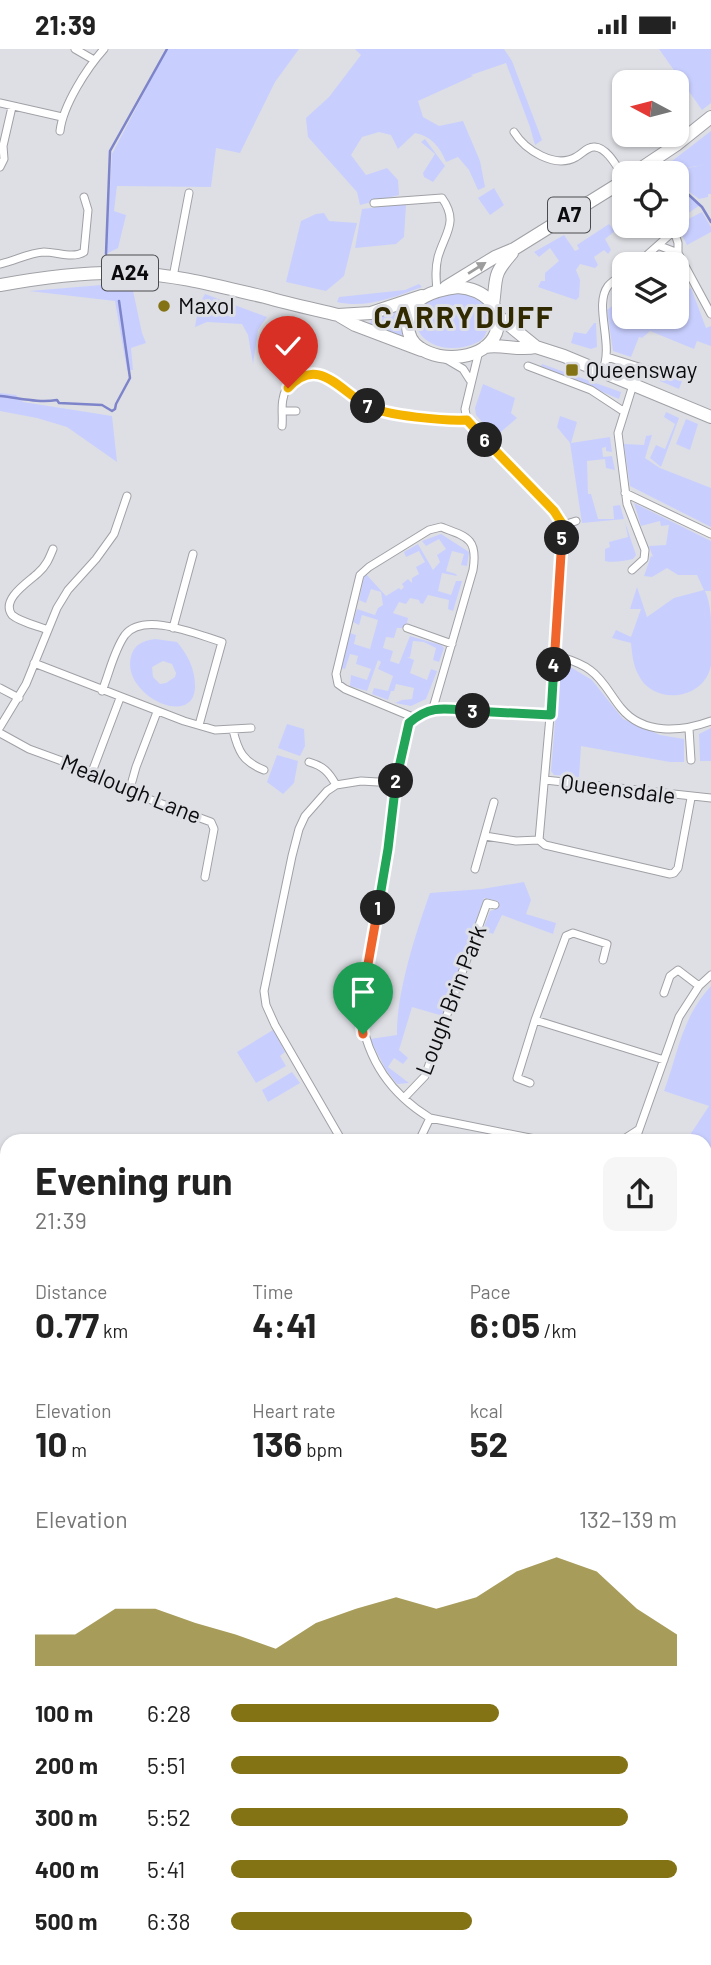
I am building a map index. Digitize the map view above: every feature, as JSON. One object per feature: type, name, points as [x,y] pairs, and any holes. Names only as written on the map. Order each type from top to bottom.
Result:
[{"type":"highway","points":[[652,161],[711,117]]},
{"type":"highway","name":"A7","points":[[436,291],[514,249],[612,187]]},
{"type":"highway","name":"A7","points":[[496,310],[495,276],[514,249]]},
{"type":"highway","name":"A24","points":[[0,285],[57,275],[98,273],[173,277],[338,315],[355,325],[439,356],[460,356],[497,345],[525,350],[536,348]]},
{"type":"highway","name":"A24","points":[[338,315],[371,313],[436,291],[458,287],[476,290],[536,348],[711,417]]},
{"type":"highway","points":[[421,349],[410,336],[409,318],[415,303],[436,291]]},
{"type":"highway","points":[[482,349],[496,332],[496,310]]},
{"type":"street","points":[[75,49],[94,60]]},
{"type":"street","points":[[60,131],[62,117],[94,60],[104,49]]},
{"type":"street","points":[[0,103],[62,117]]},
{"type":"street","points":[[0,167],[4,159],[12,107]]},
{"type":"street","points":[[514,132],[520,142],[550,159],[566,162],[591,147],[597,147],[612,161]]},
{"type":"street","points":[[173,277],[189,193]]},
{"type":"street","points":[[0,264],[28,254],[45,252],[79,255],[84,252],[88,210],[84,197]]},
{"type":"street","points":[[374,202],[442,198],[449,208],[451,220],[435,271],[436,291]]},
{"type":"street","points":[[652,252],[674,231],[678,252]]},
{"type":"street","points":[[660,246],[675,252]]},
{"type":"street","points":[[689,273],[711,314]]},
{"type":"street","points":[[602,372],[607,357],[603,295],[612,282]]},
{"type":"street","points":[[482,349],[470,384],[465,409],[467,420],[554,511],[563,525],[551,715],[539,840]]},
{"type":"street","points":[[439,356],[467,372],[470,384]]},
{"type":"street","points":[[607,357],[658,373]]},
{"type":"street","points":[[527,366],[591,390],[624,411]]},
{"type":"street","points":[[282,426],[283,398],[288,388],[297,377],[312,375],[327,377],[373,409],[454,421],[467,420]]},
{"type":"street","points":[[632,571],[643,559],[645,550],[625,493],[618,433],[633,385]]},
{"type":"street","points":[[283,411],[296,411]]},
{"type":"street","points":[[625,493],[711,534]]},
{"type":"street","points":[[0,727],[19,698],[68,590],[114,534],[128,496]]},
{"type":"street","points":[[563,525],[576,521]]},
{"type":"street","points":[[415,718],[345,689],[338,684],[336,674],[360,575],[429,530],[440,527],[471,542],[476,551],[473,570],[433,708]]},
{"type":"street","points":[[48,630],[12,615],[8,610],[8,601],[11,594],[40,572],[49,561],[53,549]]},
{"type":"street","points":[[173,628],[193,554]]},
{"type":"street","points":[[102,691],[125,636],[135,627],[145,624],[173,628],[222,642],[199,725]]},
{"type":"street","points":[[407,628],[452,644]]},
{"type":"street","points":[[555,655],[590,670],[631,718],[661,729],[689,729],[711,721]]},
{"type":"street","points":[[34,663],[157,712],[215,730],[251,728]]},
{"type":"street","points":[[0,688],[19,698]]},
{"type":"street","points":[[92,772],[120,698]]},
{"type":"street","points":[[510,1134],[430,1118],[404,1098],[387,1083],[369,1047],[363,1034],[360,1009],[388,849],[396,783],[409,723],[433,708],[551,715]]},
{"type":"street","points":[[129,792],[157,712]]},
{"type":"street","points":[[689,729],[691,760]]},
{"type":"street","points":[[233,730],[243,759],[264,770]]},
{"type":"street","name":"Mealough Lane","points":[[0,733],[29,749],[92,772],[116,787],[211,822],[214,829],[205,877]]},
{"type":"street","points":[[309,762],[318,764],[329,772],[336,785]]},
{"type":"street","name":"Queensdale","points":[[545,780],[711,799]]},
{"type":"street","points":[[338,1134],[275,1025],[266,1005],[264,992],[299,829],[305,816],[327,791],[336,785],[355,781],[396,783]]},
{"type":"street","points":[[485,835],[516,841],[539,840],[545,845],[670,874],[678,868],[691,797]]},
{"type":"street","points":[[475,869],[495,802]]},
{"type":"street","name":"Lough Brin Park","points":[[404,1098],[425,1076],[487,903],[495,905]]},
{"type":"street","points":[[530,1083],[517,1078],[566,936],[573,933],[607,944],[603,960]]},
{"type":"street","points":[[664,993],[670,976],[678,970],[699,986]]},
{"type":"street","points":[[638,1134],[679,1017],[699,986],[711,975]]},
{"type":"street","points":[[535,1020],[664,1060]]},
{"type":"street","points":[[422,1134],[430,1118]]},
{"type":"street","points":[[633,1134],[640,1127]]},
{"type":"shaded area","points":[[167,49],[299,49],[275,82],[240,153],[216,148],[211,187],[117,186],[114,211],[126,215],[118,248],[106,254],[112,154]]},
{"type":"shaded area","points":[[355,49],[504,49],[512,61],[542,140],[535,145],[506,63],[471,75],[473,76],[418,101],[423,117],[439,126],[463,121],[480,161],[485,187],[478,190],[469,170],[458,157],[446,162],[438,147],[426,137],[415,133],[398,149],[391,135],[379,132],[362,137],[351,155],[366,175],[387,168],[398,180],[399,195],[360,205],[357,192],[308,137],[306,118],[329,97],[361,55]]},
{"type":"shaded area","points":[[659,49],[711,49],[711,103],[702,110],[690,93],[690,70],[674,70]]},
{"type":"shaded area","points":[[711,131],[711,194],[699,199],[689,192],[689,168],[708,164],[689,167],[689,161],[672,161]]},
{"type":"shaded area","points":[[425,139],[445,166],[433,182],[424,177],[423,173],[435,154],[421,142]]},
{"type":"shaded area","points":[[494,188],[504,205],[490,215],[478,198]]},
{"type":"shaded area","points":[[689,197],[700,205],[689,213]]},
{"type":"shaded area","points":[[406,205],[404,237],[396,244],[355,248],[362,209]]},
{"type":"shaded area","points":[[702,212],[711,232],[687,245],[684,238],[689,238],[689,219]]},
{"type":"shaded area","points":[[324,213],[329,221],[357,223],[344,276],[326,291],[286,282],[301,221]]},
{"type":"shaded area","points":[[609,224],[612,228],[612,233],[605,239],[611,250],[608,254],[604,250],[594,257],[598,265],[595,268],[580,264],[576,270],[580,280],[579,297],[576,300],[538,287],[541,281],[545,281],[545,273],[559,261],[550,248],[539,257],[534,252],[564,235],[575,251],[579,249],[577,245]]},
{"type":"shaded area","points":[[419,284],[422,287],[380,301],[359,304],[337,302],[339,297],[405,290]]},
{"type":"shaded area","points":[[102,285],[132,286],[146,343],[131,348],[133,370],[127,370],[115,301],[29,291]]},
{"type":"shaded area","points":[[691,288],[706,328],[711,326],[711,346],[697,341],[694,349],[650,331],[642,338],[639,337],[631,357],[613,351],[607,310],[612,306],[612,329],[689,329]]},
{"type":"shaded area","points":[[460,292],[474,296],[485,304],[490,315],[488,329],[480,341],[461,348],[434,345],[420,334],[416,326],[420,310],[430,301]]},
{"type":"shaded area","points":[[205,294],[267,317],[258,330],[253,364],[248,335],[242,324],[207,322],[195,327],[199,305]]},
{"type":"shaded area","points":[[404,306],[401,317],[402,337],[370,324],[373,315]]},
{"type":"shaded area","points":[[594,323],[597,347],[591,349],[571,343],[574,332],[586,334]]},
{"type":"shaded area","points":[[542,364],[621,392],[619,399],[541,366]]},
{"type":"shaded area","points":[[681,368],[686,370],[679,389],[660,381],[666,372]]},
{"type":"shaded area","points":[[483,384],[515,398],[511,413],[517,418],[495,437],[476,415],[475,408]]},
{"type":"shaded area","points":[[0,393],[16,395],[23,402],[112,416],[117,462],[67,427],[0,411]]},
{"type":"shaded area","points":[[666,412],[679,418],[661,467],[650,458],[656,445],[665,449],[675,424],[664,417]]},
{"type":"shaded area","points":[[560,416],[577,422],[571,443],[610,437],[612,452],[606,451],[606,447],[602,448],[603,457],[612,456],[615,470],[606,468],[605,459],[587,461],[588,494],[591,494],[598,519],[614,519],[613,506],[620,505],[624,519],[582,523],[570,443],[557,427]]},
{"type":"shaded area","points":[[686,419],[698,424],[690,450],[676,444]]},
{"type":"shaded area","points":[[652,435],[645,458],[660,468],[711,488],[711,527],[630,486],[624,444],[644,445],[646,436]]},
{"type":"shaded area","points":[[634,503],[711,541],[711,591],[705,591],[711,616],[711,665],[707,677],[699,686],[678,695],[654,691],[645,684],[634,663],[631,643],[612,638],[616,630],[631,637],[641,609],[630,609],[637,587],[647,617],[674,598],[704,590],[697,575],[678,575],[667,568],[652,577],[644,576],[651,556],[653,557],[649,546],[666,545],[669,525],[661,526],[660,521],[641,526]]},
{"type":"shaded area","points":[[625,522],[636,555],[633,559],[605,561],[605,549],[610,547],[609,542],[628,537]]},
{"type":"shaded area","points":[[441,534],[469,552],[467,566],[461,565],[464,554],[452,551],[446,571],[457,576],[442,573],[438,591],[451,595],[456,581],[462,581],[453,611],[448,609],[449,600],[428,595],[423,604],[410,598],[406,604],[399,602],[393,613],[408,618],[407,623],[402,628],[397,628],[394,638],[386,637],[383,648],[393,651],[390,661],[399,664],[410,636],[444,648],[439,662],[433,660],[436,648],[424,642],[413,641],[410,657],[407,657],[414,660],[410,673],[427,680],[431,669],[437,671],[426,699],[411,706],[395,703],[412,699],[414,688],[396,684],[388,700],[372,694],[374,688],[388,691],[393,676],[378,669],[381,662],[378,660],[367,691],[350,686],[351,675],[367,680],[371,669],[356,664],[358,656],[350,654],[345,669],[341,668],[350,633],[356,635],[354,644],[370,649],[378,620],[362,615],[359,625],[353,622],[357,609],[375,615],[383,605],[381,592],[371,589],[366,603],[359,600],[365,573],[386,596],[399,588],[401,590],[404,587],[402,584],[408,579],[412,583],[412,578],[419,574],[416,567],[425,562],[419,551],[406,557],[404,552],[418,544],[433,570],[440,562],[437,555],[446,549],[439,539],[426,546],[422,541]]},
{"type":"shaded area","points":[[155,639],[177,642],[188,657],[195,686],[192,699],[184,705],[172,706],[159,702],[137,684],[131,671],[131,657],[137,646]],"holes":[[[163,661],[172,664],[175,677],[160,684],[153,677],[152,667]]]},
{"type":"shaded area","points":[[562,662],[592,680],[623,719],[660,735],[684,739],[684,762],[670,762],[581,746],[579,777],[554,775],[551,771]]},
{"type":"shaded area","points":[[287,724],[304,729],[305,746],[300,756],[278,748]]},
{"type":"shaded area","points":[[711,728],[711,761],[700,761],[699,734]]},
{"type":"shaded area","points":[[277,755],[298,761],[294,783],[283,794],[267,782]]},
{"type":"shaded area","points":[[524,882],[531,900],[526,914],[556,923],[553,934],[502,915],[493,934],[483,930],[490,911],[496,909],[498,901],[484,898],[443,1016],[412,1007],[399,1050],[408,1058],[403,1064],[394,1058],[388,1067],[409,1083],[397,1084],[386,1070],[370,1039],[397,1035],[403,982],[430,893]]},
{"type":"shaded area","points":[[711,986],[711,1134],[691,1134],[709,1106],[664,1091],[687,1023]]},
{"type":"shaded area","points":[[273,1030],[285,1052],[280,1056],[286,1066],[256,1083],[237,1052]]},
{"type":"shaded area","points":[[292,1072],[300,1083],[268,1102],[262,1090]]},
{"type":"waterway","points":[[106,254],[110,151],[167,49]]},
{"type":"waterway","points":[[689,195],[702,207],[711,222]]},
{"type":"waterway","points":[[0,396],[102,405],[112,411],[115,409],[130,378],[119,301]]},
{"type":"place","name":"Maxol","points":[[164,306]]},
{"type":"place","name":"Queensway","points":[[572,370]]},
{"type":"district","name":"CARRYDUFF","points":[[464,318]]},
{"type":"route","points":[[288,388],[297,377],[327,377],[373,409],[454,421],[467,420],[554,511],[563,525],[551,715],[433,708],[409,723],[405,733],[360,1009],[363,1034]]}]
